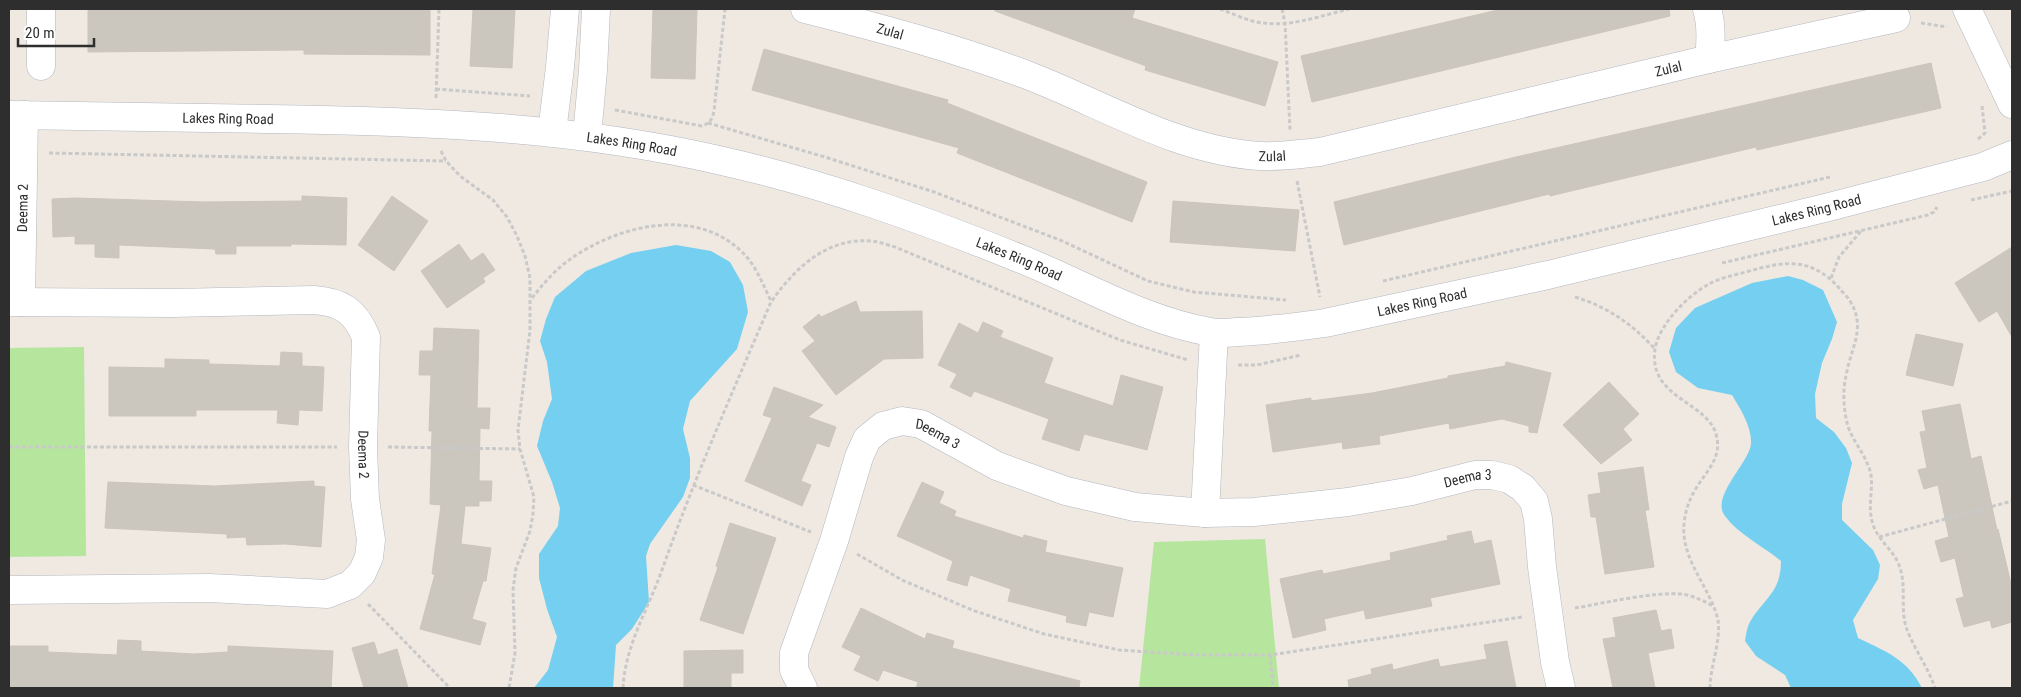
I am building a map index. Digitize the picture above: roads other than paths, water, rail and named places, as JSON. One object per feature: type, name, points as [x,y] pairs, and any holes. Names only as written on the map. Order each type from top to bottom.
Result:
[{"type":"street","points":[[41,9],[41,66]]},
{"type":"street","points":[[552,132],[560,67],[564,9]]},
{"type":"street","points":[[587,136],[596,9]]},
{"type":"street","name":"Zulal","points":[[805,9],[851,14],[1029,76],[1094,104],[1195,143],[1226,151],[1259,156],[1292,156],[1320,152],[1709,59],[1896,18]]},
{"type":"street","points":[[1707,9],[1710,17],[1711,38],[1709,59]]},
{"type":"street","points":[[1957,20],[2012,104]]},
{"type":"street","name":"Lakes Ring Road","points":[[17,115],[435,123],[587,136],[718,160],[790,178],[861,199],[953,231],[1135,309],[1172,323],[1214,333],[1289,328],[1325,323],[1548,275],[1825,208],[1983,167],[2012,155]]},
{"type":"street","name":"Deema 2","points":[[9,590],[209,588],[328,594],[350,585],[362,573],[369,557],[371,540],[365,499],[363,447],[366,337],[359,321],[347,309],[331,302],[314,300],[172,303],[15,302],[24,153],[17,115]]},
{"type":"street","points":[[1206,513],[1214,333]]},
{"type":"street","name":"Deema 3","points":[[803,688],[794,670],[794,653],[834,542],[859,457],[867,439],[882,426],[902,421],[921,424],[997,466],[1066,491],[1135,507],[1206,513],[1254,512],[1348,502],[1412,491],[1475,475],[1492,475],[1509,479],[1523,488],[1534,501],[1538,518],[1548,612],[1561,688]]},
{"type":"water","points":[[676,245],[711,251],[730,262],[743,285],[748,312],[737,349],[690,401],[683,429],[690,458],[690,478],[683,497],[650,544],[646,556],[649,602],[632,629],[616,645],[613,688],[534,688],[548,670],[557,637],[539,578],[539,554],[558,526],[560,508],[552,482],[537,446],[543,421],[552,399],[547,362],[540,341],[546,319],[555,297],[586,271],[631,253]]},
{"type":"water","points":[[1788,276],[1803,280],[1823,290],[1837,322],[1822,363],[1815,394],[1816,418],[1834,432],[1846,448],[1852,463],[1842,504],[1842,520],[1873,550],[1880,565],[1878,579],[1853,620],[1858,638],[1887,652],[1903,663],[1922,688],[1791,688],[1785,675],[1756,656],[1745,641],[1750,622],[1775,588],[1781,561],[1737,529],[1725,516],[1722,508],[1722,499],[1726,490],[1749,452],[1751,444],[1750,431],[1732,395],[1698,388],[1676,372],[1669,352],[1676,328],[1695,308],[1752,283]]}]
